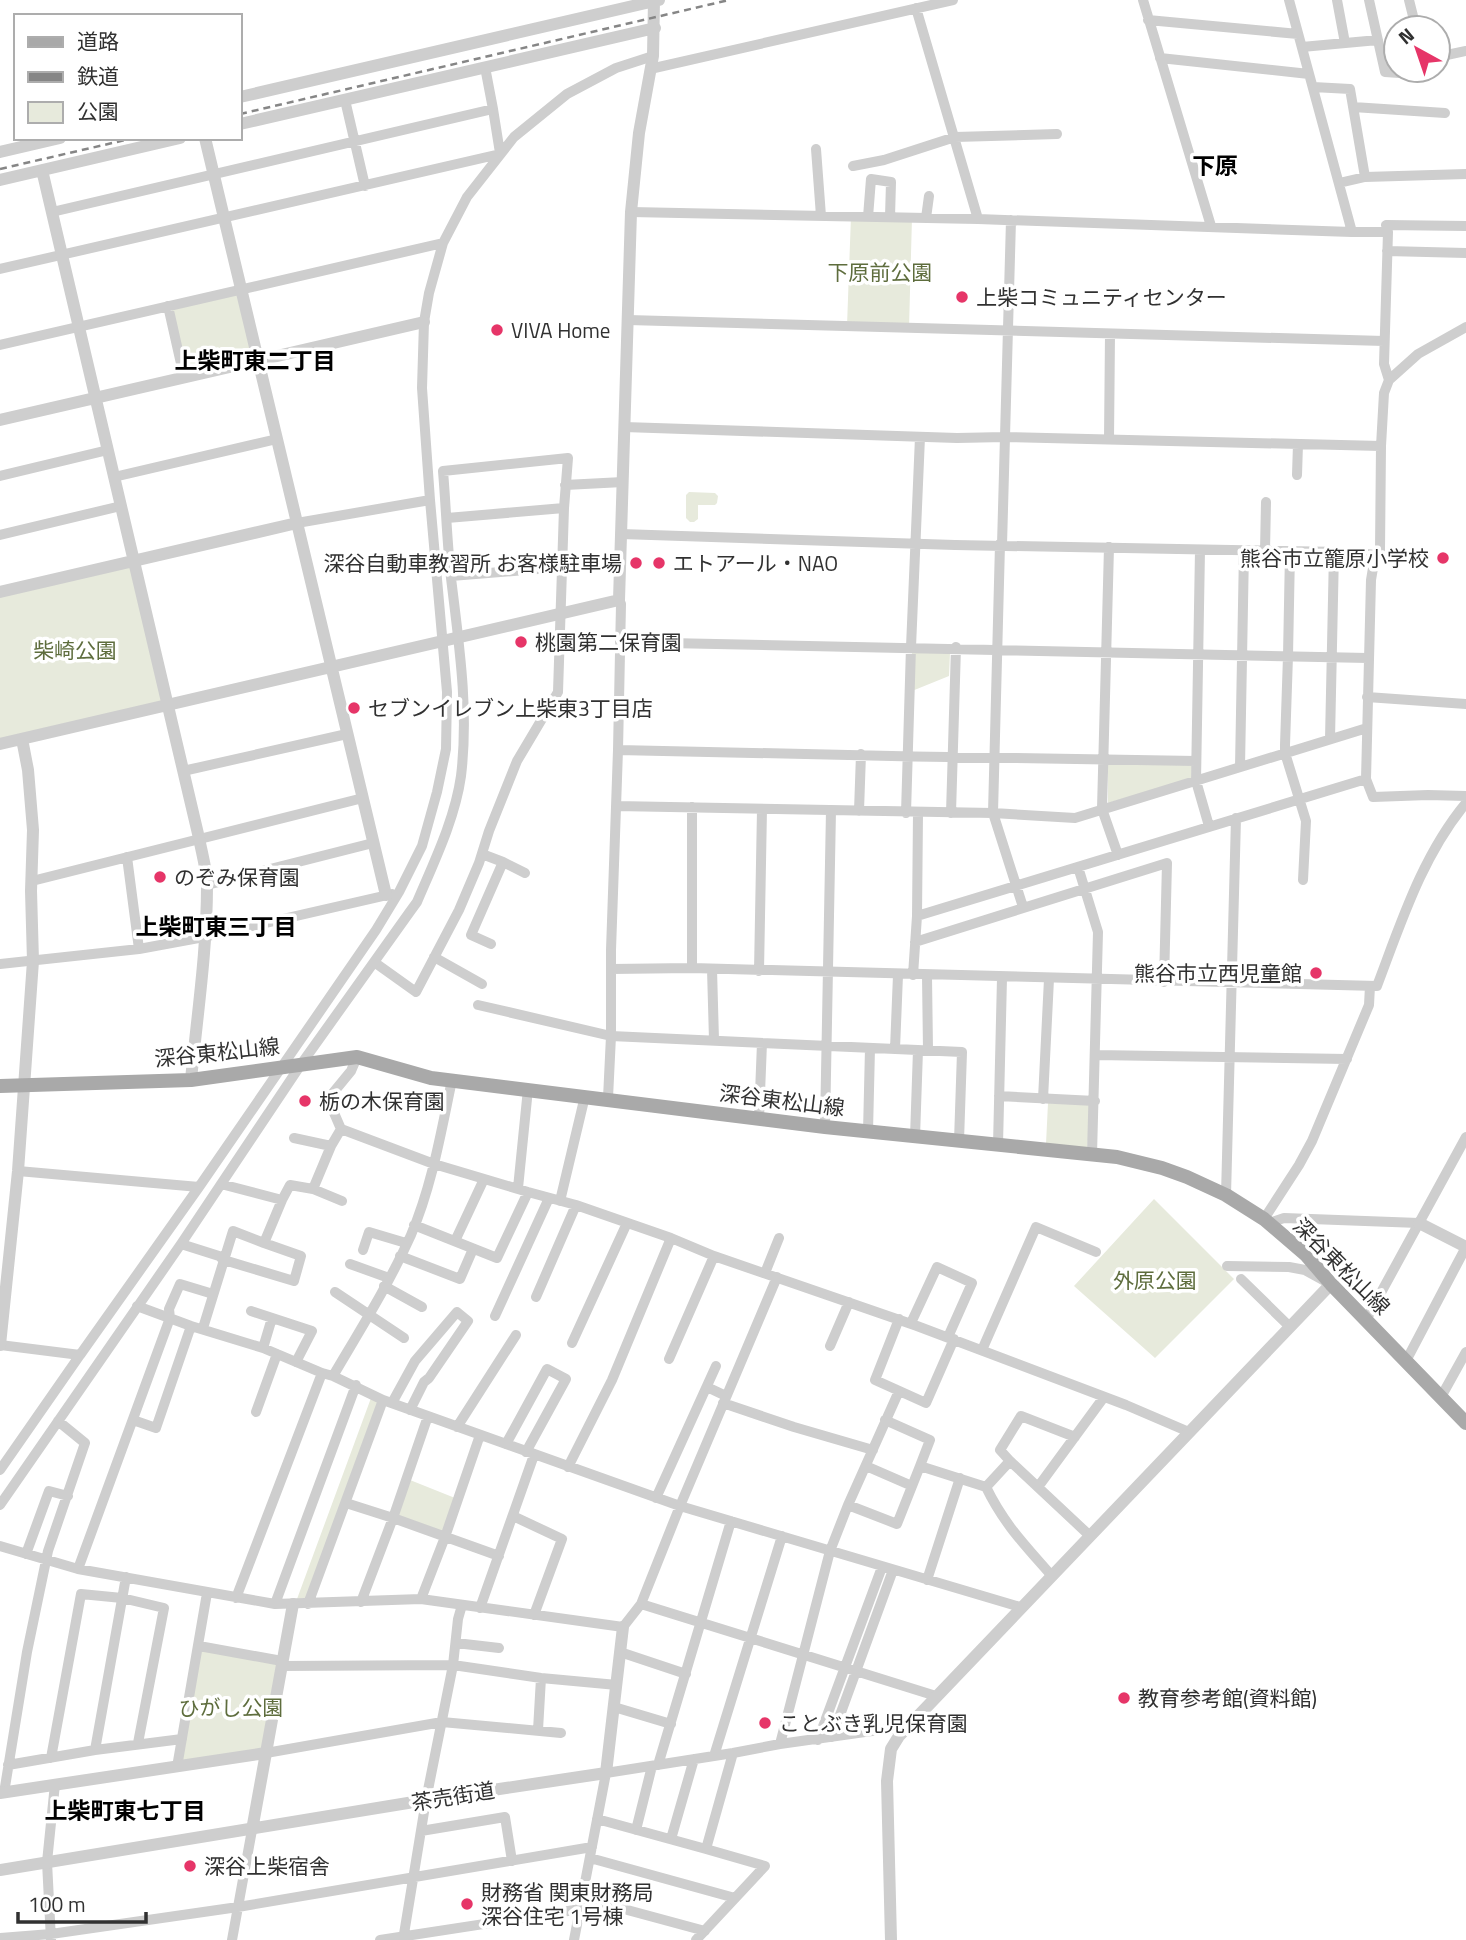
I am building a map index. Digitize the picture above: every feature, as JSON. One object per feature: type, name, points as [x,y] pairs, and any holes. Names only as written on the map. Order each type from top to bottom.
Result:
[{"type":"main road","name":"深谷東松山線","points":[[0,1086],[191,1080],[357,1057],[452,1080],[868,1132],[1117,1157],[1187,1177],[1226,1195],[1267,1221],[1306,1255],[1466,1423]]},
{"type":"street","points":[[242,97],[656,0],[652,63],[639,133],[631,212],[608,1098]]},
{"type":"street","points":[[0,1470],[376,930],[392,894],[422,846],[438,792],[446,749],[447,692],[422,388],[424,322],[443,243],[467,197],[514,136],[567,94],[616,68],[652,63],[953,0]]},
{"type":"street","points":[[1143,0],[1211,226]]},
{"type":"street","points":[[1289,0],[1352,232]]},
{"type":"street","points":[[1337,0],[1345,43]]},
{"type":"street","points":[[1369,0],[1382,58]]},
{"type":"street","points":[[916,8],[978,219]]},
{"type":"street","points":[[1148,20],[1298,34]]},
{"type":"street","points":[[242,124],[655,28]]},
{"type":"street","points":[[1302,47],[1378,40]]},
{"type":"street","points":[[1160,58],[1309,74]]},
{"type":"street","points":[[485,67],[500,153]]},
{"type":"street","points":[[1313,87],[1350,89],[1365,177]]},
{"type":"street","points":[[345,100],[365,186]]},
{"type":"street","points":[[1353,107],[1445,113]]},
{"type":"street","points":[[52,212],[493,110]]},
{"type":"street","points":[[853,166],[884,160],[955,137],[1057,134]]},
{"type":"street","points":[[0,152],[51,140]]},
{"type":"street","points":[[0,180],[171,140]]},
{"type":"street","points":[[206,140],[373,843],[392,894]]},
{"type":"street","points":[[816,149],[821,216]]},
{"type":"street","points":[[0,269],[500,153]]},
{"type":"street","points":[[43,170],[199,838],[207,885],[191,1080]]},
{"type":"street","points":[[1339,183],[1365,177],[1466,174]]},
{"type":"street","points":[[868,217],[871,179],[891,182],[890,217]]},
{"type":"street","points":[[926,218],[929,196]]},
{"type":"street","points":[[631,212],[978,219],[1388,232]]},
{"type":"street","points":[[1011,220],[993,813],[1024,907]]},
{"type":"street","points":[[1389,380],[1384,364],[1387,225],[1466,226]]},
{"type":"street","points":[[0,345],[443,243]]},
{"type":"street","points":[[1387,251],[1466,253]]},
{"type":"street","points":[[168,306],[184,377]]},
{"type":"street","points":[[628,320],[1384,341]]},
{"type":"street","points":[[0,420],[424,322]]},
{"type":"street","points":[[1466,327],[1419,354],[1389,380],[1384,393],[1380,550],[1371,580],[1366,779],[1373,797],[1466,796]]},
{"type":"street","points":[[1109,439],[1110,334]]},
{"type":"street","points":[[625,427],[920,437],[1381,446]]},
{"type":"street","points":[[906,813],[920,437]]},
{"type":"street","points":[[114,477],[277,439]]},
{"type":"street","points":[[1297,475],[1298,444]]},
{"type":"street","points":[[0,476],[108,450]]},
{"type":"street","points":[[0,1505],[181,1244],[302,1063],[374,962],[417,902],[452,813],[461,777],[464,719],[443,471],[568,458],[559,614],[558,692],[517,761],[459,910],[416,992],[374,962]]},
{"type":"street","points":[[565,485],[623,482]]},
{"type":"street","points":[[0,592],[297,523],[430,500]]},
{"type":"street","points":[[1265,551],[1266,502]]},
{"type":"street","points":[[0,535],[121,506]]},
{"type":"street","points":[[447,518],[564,508]]},
{"type":"street","points":[[621,534],[1378,555]]},
{"type":"street","points":[[1110,547],[1102,809],[1118,855]]},
{"type":"street","points":[[1200,550],[1196,781],[1209,826]]},
{"type":"street","points":[[1240,767],[1244,551]]},
{"type":"street","points":[[1290,552],[1285,753],[1306,821],[1303,880]]},
{"type":"street","points":[[1330,739],[1334,552]]},
{"type":"street","points":[[451,576],[562,567]]},
{"type":"street","points":[[0,744],[619,600]]},
{"type":"street","points":[[620,642],[1368,658]]},
{"type":"street","points":[[951,813],[956,648]]},
{"type":"street","points":[[1367,697],[1466,704]]},
{"type":"street","points":[[616,806],[993,813],[1075,818],[1367,728]]},
{"type":"street","points":[[183,771],[347,734]]},
{"type":"street","points":[[22,739],[28,769],[33,830],[33,961],[18,1171],[0,1345],[80,1354]]},
{"type":"street","points":[[618,750],[1196,761]]},
{"type":"street","points":[[859,811],[861,754]]},
{"type":"street","points":[[917,916],[1366,779]]},
{"type":"street","points":[[32,881],[363,798]]},
{"type":"street","points":[[611,969],[692,968],[1377,986],[1424,869],[1441,838],[1466,803]]},
{"type":"street","points":[[692,807],[692,968]]},
{"type":"street","points":[[760,971],[762,809]]},
{"type":"street","points":[[825,1127],[831,810]]},
{"type":"street","points":[[914,975],[918,813]]},
{"type":"street","points":[[1226,1195],[1237,818]]},
{"type":"street","points":[[207,885],[373,843]]},
{"type":"street","points":[[482,854],[525,873]]},
{"type":"street","points":[[127,857],[139,949]]},
{"type":"street","points":[[491,944],[471,934],[502,862]]},
{"type":"street","points":[[915,942],[1167,863],[1164,982]]},
{"type":"street","points":[[1078,867],[1098,932],[1092,1154]]},
{"type":"street","points":[[0,964],[139,949],[392,894]]},
{"type":"street","points":[[434,957],[482,984]]},
{"type":"street","points":[[712,969],[714,1041]]},
{"type":"street","points":[[895,1049],[898,975]]},
{"type":"street","points":[[915,1137],[927,976]]},
{"type":"street","points":[[998,1145],[1002,978]]},
{"type":"street","points":[[1043,1099],[1049,979]]},
{"type":"street","points":[[1267,1221],[1312,1141],[1369,1005],[1370,986]]},
{"type":"street","points":[[478,1005],[611,1036],[962,1052],[959,1141]]},
{"type":"street","points":[[759,1118],[762,1043]]},
{"type":"street","points":[[868,1132],[870,1048]]},
{"type":"street","points":[[1095,1055],[1347,1059]]},
{"type":"street","points":[[357,1057],[351,1071],[328,1099],[341,1129],[435,1164],[576,1205],[714,1256],[900,1319],[1189,1432]]},
{"type":"street","points":[[334,1376],[400,1256],[414,1225],[435,1164],[452,1080]]},
{"type":"street","points":[[414,1225],[497,1258],[523,1190],[528,1089]]},
{"type":"street","points":[[495,1316],[555,1200],[585,1096]]},
{"type":"street","points":[[999,1096],[1095,1101]]},
{"type":"street","points":[[313,1189],[341,1129]]},
{"type":"street","points":[[1366,1320],[1466,1137]]},
{"type":"street","points":[[294,1138],[331,1146]]},
{"type":"street","points":[[18,1171],[199,1187]]},
{"type":"street","points":[[455,1241],[484,1179]]},
{"type":"street","points":[[221,1184],[282,1200]]},
{"type":"street","points":[[264,1242],[290,1185],[313,1189],[342,1201]]},
{"type":"street","points":[[536,1297],[576,1205]]},
{"type":"street","points":[[1267,1221],[1284,1218],[1419,1223],[1466,1247],[1406,1361]]},
{"type":"street","points":[[572,1343],[627,1223]]},
{"type":"street","points":[[982,1350],[1037,1227],[1096,1252]]},
{"type":"street","points":[[181,1244],[224,1260],[294,1281],[302,1255],[233,1231],[224,1260],[213,1294],[203,1328]]},
{"type":"street","points":[[363,1250],[369,1232],[406,1243]]},
{"type":"street","points":[[568,1467],[612,1380],[671,1238]]},
{"type":"street","points":[[765,1273],[779,1238]]},
{"type":"street","points":[[400,1256],[460,1279],[473,1248]]},
{"type":"street","points":[[669,1359],[714,1256]]},
{"type":"street","points":[[350,1264],[386,1282],[422,1307]]},
{"type":"street","points":[[891,1940],[887,1781],[891,1749],[899,1736],[1331,1284],[1306,1270],[1289,1267],[1227,1266]]},
{"type":"street","points":[[900,1319],[875,1380],[926,1403],[972,1283],[937,1267],[911,1324]]},
{"type":"street","points":[[575,1940],[606,1773],[623,1627],[641,1604],[777,1277]]},
{"type":"street","points":[[1241,1279],[1290,1327]]},
{"type":"street","points":[[78,1569],[180,1284],[213,1294]]},
{"type":"street","points":[[335,1292],[404,1338]]},
{"type":"street","points":[[830,1346],[849,1302]]},
{"type":"street","points":[[138,1306],[262,1348],[356,1385],[410,1410],[656,1498],[1020,1607]]},
{"type":"street","points":[[251,1311],[312,1331],[296,1362]]},
{"type":"street","points":[[308,1604],[388,1401],[415,1361],[457,1311],[468,1321],[424,1382],[410,1410]]},
{"type":"street","points":[[262,1348],[272,1318]]},
{"type":"street","points":[[133,1420],[156,1428],[191,1326]]},
{"type":"street","points":[[457,1427],[516,1335]]},
{"type":"street","points":[[1441,1397],[1466,1352]]},
{"type":"street","points":[[256,1412],[277,1354]]},
{"type":"street","points":[[656,1498],[716,1366]]},
{"type":"street","points":[[480,1608],[513,1516],[530,1453],[566,1379],[547,1369],[506,1444]]},
{"type":"street","points":[[236,1598],[322,1373]]},
{"type":"street","points":[[275,1604],[356,1385]]},
{"type":"street","points":[[706,1387],[724,1399],[794,1427],[873,1450]]},
{"type":"street","points":[[780,1744],[830,1551],[899,1391]]},
{"type":"street","points":[[1038,1487],[1104,1397]]},
{"type":"street","points":[[361,1602],[428,1416]]},
{"type":"street","points":[[1075,1437],[1021,1416],[1000,1450],[1089,1535]]},
{"type":"street","points":[[848,1505],[897,1524],[930,1440],[885,1420]]},
{"type":"street","points":[[58,1421],[85,1443],[46,1559],[2,1793],[266,1753],[442,1722],[561,1732]]},
{"type":"street","points":[[421,1599],[480,1435]]},
{"type":"street","points":[[986,1487],[1010,1461]]},
{"type":"street","points":[[866,1466],[912,1486]]},
{"type":"street","points":[[920,1466],[986,1487],[1015,1535],[1051,1574]]},
{"type":"street","points":[[927,1580],[960,1478]]},
{"type":"street","points":[[26,1554],[49,1492],[68,1496]]},
{"type":"street","points":[[346,1503],[499,1556]]},
{"type":"street","points":[[513,1516],[562,1539],[534,1615]]},
{"type":"street","points":[[636,1830],[655,1765],[671,1724],[731,1521]]},
{"type":"street","points":[[714,1756],[782,1536]]},
{"type":"street","points":[[0,1546],[78,1569],[275,1604],[421,1599],[623,1627]]},
{"type":"street","points":[[818,1740],[882,1567]]},
{"type":"street","points":[[832,1737],[893,1570]]},
{"type":"street","points":[[95,1749],[126,1577]]},
{"type":"street","points":[[177,1767],[208,1593]]},
{"type":"street","points":[[51,1758],[81,1594],[122,1598],[164,1608],[138,1743]]},
{"type":"street","points":[[232,1940],[293,1604]]},
{"type":"street","points":[[641,1604],[936,1696]]},
{"type":"street","points":[[403,1938],[462,1605]]},
{"type":"street","points":[[456,1643],[499,1648]]},
{"type":"street","points":[[199,1646],[282,1664],[453,1665],[541,1678],[617,1685]]},
{"type":"street","points":[[620,1652],[685,1674]]},
{"type":"street","points":[[538,1730],[541,1678]]},
{"type":"street","points":[[614,1707],[671,1724]]},
{"type":"street","name":"茶売街道","points":[[0,1870],[426,1800],[733,1754],[780,1744],[906,1728]]},
{"type":"street","points":[[8,1765],[95,1749],[182,1739]]},
{"type":"street","points":[[706,1849],[733,1754]]},
{"type":"street","points":[[671,1839],[695,1759]]},
{"type":"street","points":[[51,1937],[47,1862],[55,1784]]},
{"type":"street","points":[[421,1831],[505,1817],[512,1861]]},
{"type":"street","points":[[597,1819],[765,1866],[696,1940]]},
{"type":"street","points":[[0,1938],[51,1937],[592,1847]]},
{"type":"street","points":[[590,1858],[735,1898]]},
{"type":"street","points":[[583,1898],[705,1931]]},
{"type":"street","points":[[380,1940],[581,1909]]},
{"type":"green space","name":"下原前公園","points":[[851,216],[912,218],[909,328],[847,326]]},
{"type":"green space","points":[[240,291],[254,359],[186,374],[171,307]]},
{"type":"green space","points":[[689,492],[715,493],[718,496],[715,505],[698,505],[698,519],[694,522],[686,518],[686,495]]},
{"type":"green space","name":"柴崎公園","points":[[134,560],[168,704],[0,744],[0,592]]},
{"type":"green space","points":[[912,653],[950,653],[949,676],[912,691]]},
{"type":"green space","points":[[1108,765],[1192,765],[1191,779],[1108,803]]},
{"type":"green space","points":[[1048,1103],[1091,1105],[1087,1150],[1046,1144]]},
{"type":"green space","name":"外原公園","points":[[1154,1199],[1234,1279],[1155,1358],[1074,1286]]},
{"type":"green space","points":[[371,1398],[379,1402],[307,1598],[297,1599]]},
{"type":"green space","points":[[410,1480],[455,1498],[440,1532],[399,1517],[398,1511]]},
{"type":"green space","name":"ひがし公園","points":[[199,1646],[282,1661],[266,1753],[177,1767]]},
{"type":"railway","points":[[242,114],[729,0]]},
{"type":"railway","points":[[0,169],[125,140]]},
{"type":"place","name":"上柴コミュニティセンター","points":[[962,297]]},
{"type":"place","name":"VIVA Home","points":[[497,330]]},
{"type":"place","name":"熊谷市立籠原小学校","points":[[1443,558]]},
{"type":"place","name":"深谷自動車教習所 お客様駐車場","points":[[636,563]]},
{"type":"place","name":"エトアール・NAO","points":[[659,563]]},
{"type":"place","name":"桃園第二保育園","points":[[521,642]]},
{"type":"place","name":"セブンイレブン上柴東3丁目店","points":[[354,708]]},
{"type":"place","name":"のぞみ保育園","points":[[160,877]]},
{"type":"place","name":"熊谷市立西児童館","points":[[1316,973]]},
{"type":"place","name":"栃の木保育園","points":[[305,1101]]},
{"type":"place","name":"教育参考館(資料館)","points":[[1124,1698]]},
{"type":"place","name":"ことぶき乳児保育園","points":[[765,1723]]},
{"type":"place","name":"深谷上柴宿舎","points":[[190,1866]]},
{"type":"place","name":"財務省 関東財務局 深谷住宅 1号棟","points":[[467,1904]]},
{"type":"district","name":"下原","points":[[1215,165]]},
{"type":"district","name":"上柴町東二丁目","points":[[255,360]]},
{"type":"district","name":"上柴町東三丁目","points":[[216,926]]},
{"type":"district","name":"上柴町東七丁目","points":[[125,1810]]}]
